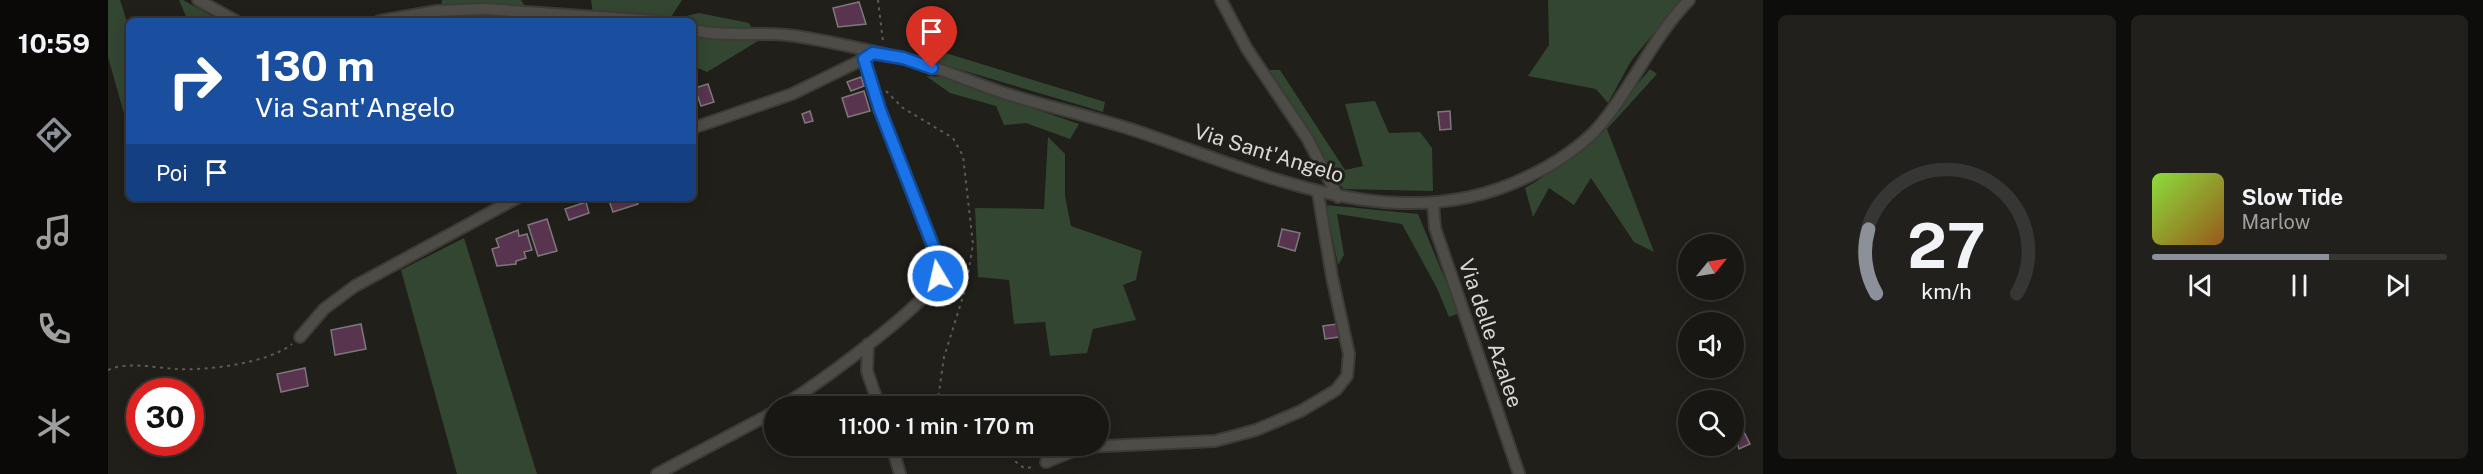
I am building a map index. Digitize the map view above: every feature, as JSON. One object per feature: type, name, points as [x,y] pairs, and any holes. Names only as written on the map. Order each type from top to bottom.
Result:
[{"type":"street","points":[[198,0],[231,18]]},
{"type":"street","points":[[1221,0],[1257,65],[1306,138],[1338,197]]},
{"type":"street","name":"Via Sant'Angelo","points":[[696,30],[786,35],[869,56],[885,55],[903,58],[990,89],[1150,135],[1318,193],[1402,204],[1432,203],[1496,189],[1519,181],[1584,141],[1599,125],[1662,32],[1689,0]]},
{"type":"street","points":[[396,18],[437,11],[484,9],[613,18]]},
{"type":"street","points":[[696,127],[792,94],[869,56],[880,110],[939,267],[936,280],[929,290],[868,344],[796,396]]},
{"type":"street","points":[[1046,462],[1083,447],[1193,443],[1225,438],[1256,430],[1301,411],[1336,390],[1347,376],[1349,354],[1332,278],[1318,193]]},
{"type":"street","points":[[300,337],[324,309],[355,286],[511,201]]},
{"type":"street","name":"Via delle Azalee","points":[[1432,203],[1435,228],[1519,474]]},
{"type":"street","points":[[868,344],[867,371],[876,396]]},
{"type":"street","points":[[657,474],[764,417]]},
{"type":"street","points":[[894,456],[900,474]]},
{"type":"path","points":[[878,0],[885,55]]},
{"type":"path","points":[[882,87],[903,108],[953,138],[963,156],[973,244],[966,287],[944,357],[938,396]]},
{"type":"path","points":[[108,370],[130,366],[180,370],[253,361],[278,354],[300,337]]},
{"type":"path","points":[[1014,456],[1019,466],[1029,468],[1046,462]]},
{"type":"green space","points":[[108,0],[120,0],[126,19],[126,120],[108,57]]},
{"type":"green space","points":[[179,0],[216,18],[187,18]]},
{"type":"green space","points":[[442,0],[521,0],[533,18],[494,18],[491,3],[461,4],[455,18],[440,18]]},
{"type":"green space","points":[[591,0],[682,0],[670,18],[594,18]]},
{"type":"green space","points":[[1548,0],[1681,0],[1631,61],[1608,103],[1596,89],[1528,76],[1549,45]]},
{"type":"green space","points":[[699,13],[749,23],[758,41],[707,72],[696,67],[696,18],[678,18]]},
{"type":"green space","points":[[939,51],[1105,102],[1103,112],[938,63]]},
{"type":"green space","points":[[1650,69],[1657,74],[1607,129],[1654,252],[1634,242],[1591,178],[1574,205],[1549,188],[1533,217],[1525,188],[1563,163],[1594,135]]},
{"type":"green space","points":[[1269,70],[1280,70],[1345,170],[1363,166],[1345,104],[1375,101],[1389,133],[1420,132],[1432,148],[1433,191],[1344,189],[1335,180]]},
{"type":"green space","points":[[926,76],[942,77],[1079,124],[1070,139],[1026,123],[1004,125],[996,106],[950,93]]},
{"type":"green space","points":[[1048,137],[1065,154],[1065,196],[1071,226],[1142,251],[1136,280],[1123,285],[1136,320],[1093,329],[1087,353],[1050,356],[1045,322],[1014,324],[1009,280],[978,277],[975,208],[1044,209]]},
{"type":"green space","points":[[1326,205],[1418,214],[1459,313],[1449,317],[1437,288],[1402,224],[1337,214],[1344,255],[1338,265]]},
{"type":"green space","points":[[464,238],[537,474],[457,474],[401,270]]},
{"type":"building","points":[[859,2],[866,24],[838,27],[833,8]]},
{"type":"building","points":[[861,77],[864,86],[851,91],[847,82]]},
{"type":"building","points":[[708,84],[714,102],[701,106],[696,88]]},
{"type":"building","points":[[864,91],[870,111],[848,117],[842,98]]},
{"type":"building","points":[[810,111],[813,121],[805,123],[802,114]]},
{"type":"building","points":[[1450,111],[1451,129],[1440,130],[1438,112]]},
{"type":"building","points":[[609,201],[637,201],[638,204],[613,212]]},
{"type":"building","points":[[586,202],[589,213],[569,220],[565,209]]},
{"type":"building","points":[[547,219],[557,251],[538,256],[528,225]]},
{"type":"building","points":[[1282,229],[1300,233],[1295,251],[1278,246]]},
{"type":"building","points":[[518,230],[519,236],[527,234],[532,250],[524,252],[526,258],[516,261],[516,264],[497,266],[492,249],[499,247],[496,239]]},
{"type":"building","points":[[361,324],[366,349],[335,355],[331,330]]},
{"type":"building","points":[[1337,324],[1339,337],[1325,339],[1323,326]]},
{"type":"building","points":[[305,368],[308,386],[281,392],[277,374]]},
{"type":"building","points":[[1744,432],[1750,444],[1744,447]]},
{"type":"route","points":[[932,68],[903,58],[873,53],[864,59],[880,110],[919,215],[937,256],[938,276]]}]
